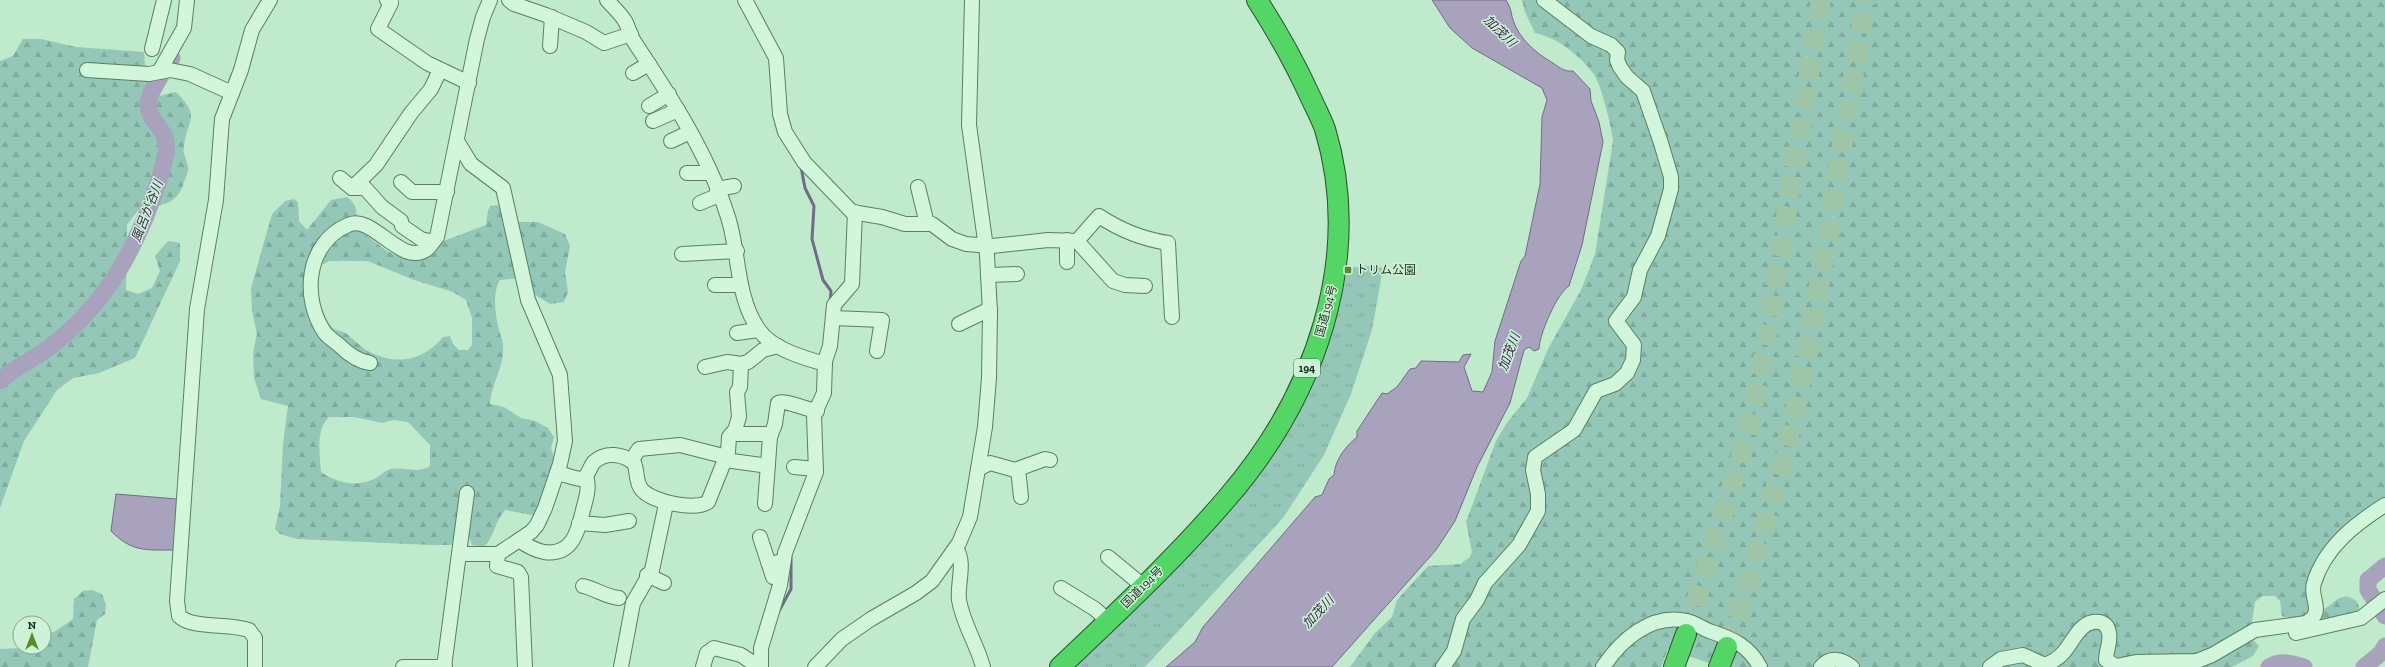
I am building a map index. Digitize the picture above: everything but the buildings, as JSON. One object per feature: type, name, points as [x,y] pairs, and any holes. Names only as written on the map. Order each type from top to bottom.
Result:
[{"type":"highway","name":"国道194号","points":[[1060,667],[1143,586],[1229,496],[1275,431],[1306,371],[1325,326],[1336,275],[1340,212],[1335,169],[1324,127],[1302,79],[1257,0]]},
{"type":"highway","points":[[1674,667],[1685,639]]},
{"type":"street","points":[[152,49],[164,0]]},
{"type":"street","points":[[159,72],[184,28],[187,0]]},
{"type":"street","points":[[255,667],[255,638],[249,630],[220,624],[188,622],[179,616],[177,610],[182,504],[186,472],[197,309],[216,200],[222,119],[252,30],[270,0]]},
{"type":"street","points":[[386,0],[391,3],[378,29],[410,53],[440,70],[469,82]]},
{"type":"street","points":[[370,363],[353,357],[325,333],[310,293],[309,279],[313,264],[324,245],[336,233],[349,224],[365,224],[401,249],[416,252],[427,249],[437,237],[483,17],[490,0]]},
{"type":"street","points":[[509,0],[514,4],[552,17],[586,32],[604,43],[631,34]]},
{"type":"street","points":[[607,0],[623,19],[649,64],[669,94],[710,173],[727,213],[737,251],[741,285],[758,330],[769,341],[778,346],[825,364]]},
{"type":"street","points":[[745,0],[776,58],[780,114],[785,132],[797,153],[818,178],[839,200],[855,212],[882,217],[905,224],[927,224],[940,228],[958,242],[985,245],[1048,240],[1072,241],[1113,281],[1125,285],[1145,286]]},
{"type":"street","points":[[815,667],[842,639],[924,588],[941,570],[956,548],[970,517],[988,399],[990,310],[985,245],[969,124],[972,0]]},
{"type":"street","points":[[1443,667],[1454,651],[1463,619],[1477,600],[1485,583],[1519,545],[1538,511],[1538,494],[1533,470],[1535,457],[1574,430],[1596,391],[1615,384],[1627,373],[1633,360],[1634,345],[1616,321],[1634,297],[1640,270],[1658,236],[1672,189],[1671,177],[1662,143],[1643,91],[1627,77],[1620,67],[1617,60],[1618,52],[1611,45],[1591,36],[1544,0]]},
{"type":"street","points":[[550,46],[552,17]]},
{"type":"street","points":[[633,73],[649,64]]},
{"type":"street","points":[[87,70],[123,73],[159,72],[170,70],[190,74],[232,93]]},
{"type":"street","points":[[352,188],[376,165],[412,113],[431,89],[440,70]]},
{"type":"street","points":[[649,106],[669,94]]},
{"type":"street","points":[[654,121],[678,110]]},
{"type":"street","points":[[671,141],[690,132]]},
{"type":"street","points":[[457,141],[471,164],[504,188],[528,300],[557,366],[562,389],[565,441],[557,473],[537,525],[519,540],[498,554],[459,554]]},
{"type":"street","points":[[687,173],[710,173]]},
{"type":"street","points":[[340,178],[352,188],[365,188],[382,207],[401,221],[402,226],[412,234],[433,242]]},
{"type":"street","points":[[401,182],[412,192],[447,192]]},
{"type":"street","points":[[700,203],[718,192],[734,186]]},
{"type":"street","points":[[918,187],[927,224]]},
{"type":"street","points":[[703,667],[707,653],[714,648],[741,655],[760,667],[761,648],[780,585],[785,553],[810,491],[816,469],[814,432],[817,411],[824,393],[825,364],[834,305],[852,284],[855,212]]},
{"type":"street","points":[[1067,262],[1072,241],[1098,216],[1122,231],[1153,241],[1168,242],[1172,317]]},
{"type":"street","points":[[682,254],[737,251]]},
{"type":"street","points":[[988,275],[1017,274]]},
{"type":"street","points":[[715,285],[741,285]]},
{"type":"street","points":[[959,324],[990,310]]},
{"type":"street","points":[[833,318],[882,320],[877,351]]},
{"type":"street","points":[[737,333],[758,330]]},
{"type":"street","points":[[705,367],[721,359],[741,364],[748,362],[763,350],[778,346]]},
{"type":"street","points":[[557,473],[581,479],[586,476],[594,462],[601,458],[616,455],[631,461],[637,470],[636,478],[642,489],[666,504],[702,506],[708,502],[726,458],[729,437],[732,434],[739,418],[737,392],[740,387],[741,364]]},
{"type":"street","points":[[765,504],[770,434],[775,424],[778,403],[784,395],[804,410],[817,411]]},
{"type":"street","points":[[732,434],[770,434]]},
{"type":"street","points":[[631,461],[639,449],[680,445],[726,458],[768,466]]},
{"type":"street","points":[[978,469],[990,463],[1006,469],[1018,469],[1045,459],[1050,460]]},
{"type":"street","points":[[794,467],[816,469]]},
{"type":"street","points":[[1018,469],[1021,498]]},
{"type":"street","points":[[519,540],[527,547],[542,552],[559,552],[565,550],[571,544],[579,523],[589,485],[586,476]]},
{"type":"street","points":[[403,667],[444,667],[467,493]]},
{"type":"street","points":[[621,667],[631,609],[652,570],[666,504]]},
{"type":"street","points":[[1990,667],[2001,659],[2023,655],[2045,665],[2053,662],[2063,653],[2084,627],[2097,621],[2103,623],[2108,628],[2110,634],[2106,660],[2116,666],[2136,662],[2197,661],[2212,655],[2242,637],[2259,629],[2295,626],[2313,619],[2317,609],[2314,583],[2328,553],[2362,520],[2385,505]]},
{"type":"street","points":[[579,523],[605,525],[628,521]]},
{"type":"street","points":[[760,537],[773,576],[775,576],[778,559],[785,553]]},
{"type":"street","points":[[956,548],[960,554],[961,563],[960,602],[970,637],[979,652],[982,667]]},
{"type":"street","points":[[498,554],[497,566],[518,572],[522,577],[525,667]]},
{"type":"street","points":[[1108,557],[1143,586]]},
{"type":"street","points":[[648,575],[664,583]]},
{"type":"street","points":[[583,586],[597,589],[610,597],[621,592],[622,608],[631,609]]},
{"type":"street","points":[[1062,588],[1095,609],[1108,621]]},
{"type":"street","points":[[2242,637],[2303,632],[2361,618],[2378,605]]},
{"type":"street","points":[[1603,667],[1618,647],[1630,635],[1654,624],[1676,620],[1695,623],[1703,629],[1738,642],[1749,651],[1760,667]]},
{"type":"street","points":[[1821,667],[1828,661],[1837,659],[1852,667]]},
{"type":"green space","points":[[1522,0],[2385,0],[2385,497],[2360,515],[2326,552],[2313,608],[2323,609],[2339,598],[2346,597],[2356,601],[2359,610],[2331,619],[2311,621],[2292,619],[2282,616],[2280,601],[2275,596],[2262,596],[2255,602],[2250,626],[2253,640],[2259,646],[2253,656],[2232,667],[1713,667],[1709,663],[1668,649],[1661,667],[1350,667],[1375,633],[1392,617],[1397,600],[1428,566],[1460,564],[1470,557],[1472,552],[1466,522],[1496,441],[1506,424],[1527,398],[1548,349],[1582,288],[1595,254],[1613,141],[1606,106],[1596,78],[1581,60],[1560,43],[1544,35],[1535,33],[1525,12]]},
{"type":"green space","points":[[23,39],[41,39],[76,47],[144,52],[146,79],[159,96],[176,92],[189,107],[191,118],[184,149],[188,170],[181,190],[177,196],[167,203],[139,209],[127,225],[126,290],[138,294],[152,288],[160,271],[155,256],[168,241],[180,243],[180,261],[135,358],[99,373],[73,378],[57,390],[24,441],[0,508],[0,61],[13,56]]},
{"type":"green space","points":[[347,197],[351,200],[356,211],[357,228],[387,251],[402,258],[416,259],[427,257],[441,242],[486,225],[488,210],[491,206],[497,205],[518,222],[538,222],[565,234],[570,246],[565,272],[568,292],[564,302],[550,304],[532,293],[528,277],[500,280],[497,285],[495,311],[503,343],[503,353],[490,404],[504,407],[521,418],[535,421],[548,428],[554,437],[551,448],[555,462],[548,477],[538,513],[532,515],[505,510],[484,547],[472,545],[467,531],[458,532],[451,545],[431,545],[297,539],[280,534],[275,529],[280,506],[283,444],[288,406],[261,399],[254,378],[253,353],[257,334],[252,311],[251,288],[272,214],[285,201],[294,199],[298,202],[299,221],[307,230],[331,200]],"holes":[[[329,261],[368,261],[414,280],[453,292],[466,300],[472,318],[472,345],[468,350],[459,350],[453,344],[450,336],[443,337],[426,352],[408,359],[398,360],[377,355],[366,350],[347,334],[333,328],[327,320],[321,306],[315,287],[315,280],[318,267]],[[329,417],[354,417],[383,423],[393,420],[408,422],[430,445],[430,466],[421,470],[391,469],[385,471],[376,478],[362,483],[347,483],[327,476],[321,472],[319,443],[322,429]]]},
{"type":"green space","points":[[1373,266],[1383,268],[1372,330],[1351,394],[1324,455],[1283,518],[1145,667],[1071,667],[1171,568],[1314,375],[1334,327],[1346,276],[1353,267]]},
{"type":"green space","points":[[92,590],[102,594],[106,605],[105,614],[97,620],[88,667],[0,667],[0,649],[12,648],[12,655],[52,655],[52,632],[73,619],[74,599],[83,591]]},
{"type":"water","name":"加茂川","points":[[1432,0],[1506,0],[1516,27],[1524,40],[1541,55],[1560,68],[1567,71],[1573,71],[1590,89],[1591,101],[1599,122],[1603,142],[1582,245],[1569,286],[1564,290],[1554,305],[1545,325],[1539,349],[1534,351],[1529,347],[1524,350],[1510,403],[1477,467],[1455,521],[1436,550],[1332,667],[1166,667],[1195,642],[1203,627],[1315,497],[1322,495],[1329,479],[1334,475],[1336,464],[1341,454],[1357,437],[1357,431],[1382,393],[1387,394],[1397,387],[1410,369],[1416,368],[1421,361],[1459,362],[1463,355],[1471,354],[1464,367],[1472,391],[1483,392],[1492,372],[1495,341],[1521,261],[1525,256],[1540,184],[1542,117],[1547,100],[1542,88],[1472,48],[1450,28]]},
{"type":"water","points":[[116,494],[177,499],[174,550],[147,550],[133,546],[126,543],[111,531]]},
{"type":"waterway","name":"風呂が谷川","points":[[0,381],[12,371],[50,347],[82,319],[107,288],[128,254],[146,216],[158,185],[166,153],[165,137],[151,116],[148,104],[154,87],[172,58]]},
{"type":"waterway","points":[[801,167],[805,188],[814,206],[812,239],[823,280],[831,291],[830,303]]},
{"type":"waterway","points":[[779,611],[791,589],[791,558]]},
{"type":"waterway","points":[[2385,566],[2368,580],[2368,590],[2385,616]]},
{"type":"waterway","points":[[2364,667],[2381,653],[2385,646]]},
{"type":"waterway","points":[[2269,667],[2278,663],[2290,663],[2304,667]]},
{"type":"tunnel","points":[[1686,634],[1739,464],[1759,384],[1821,0]]},
{"type":"tunnel","points":[[1727,647],[1767,520],[1799,391],[1826,244],[1866,0]]},
{"type":"place","name":"トリム公園","points":[[1348,270]]}]
